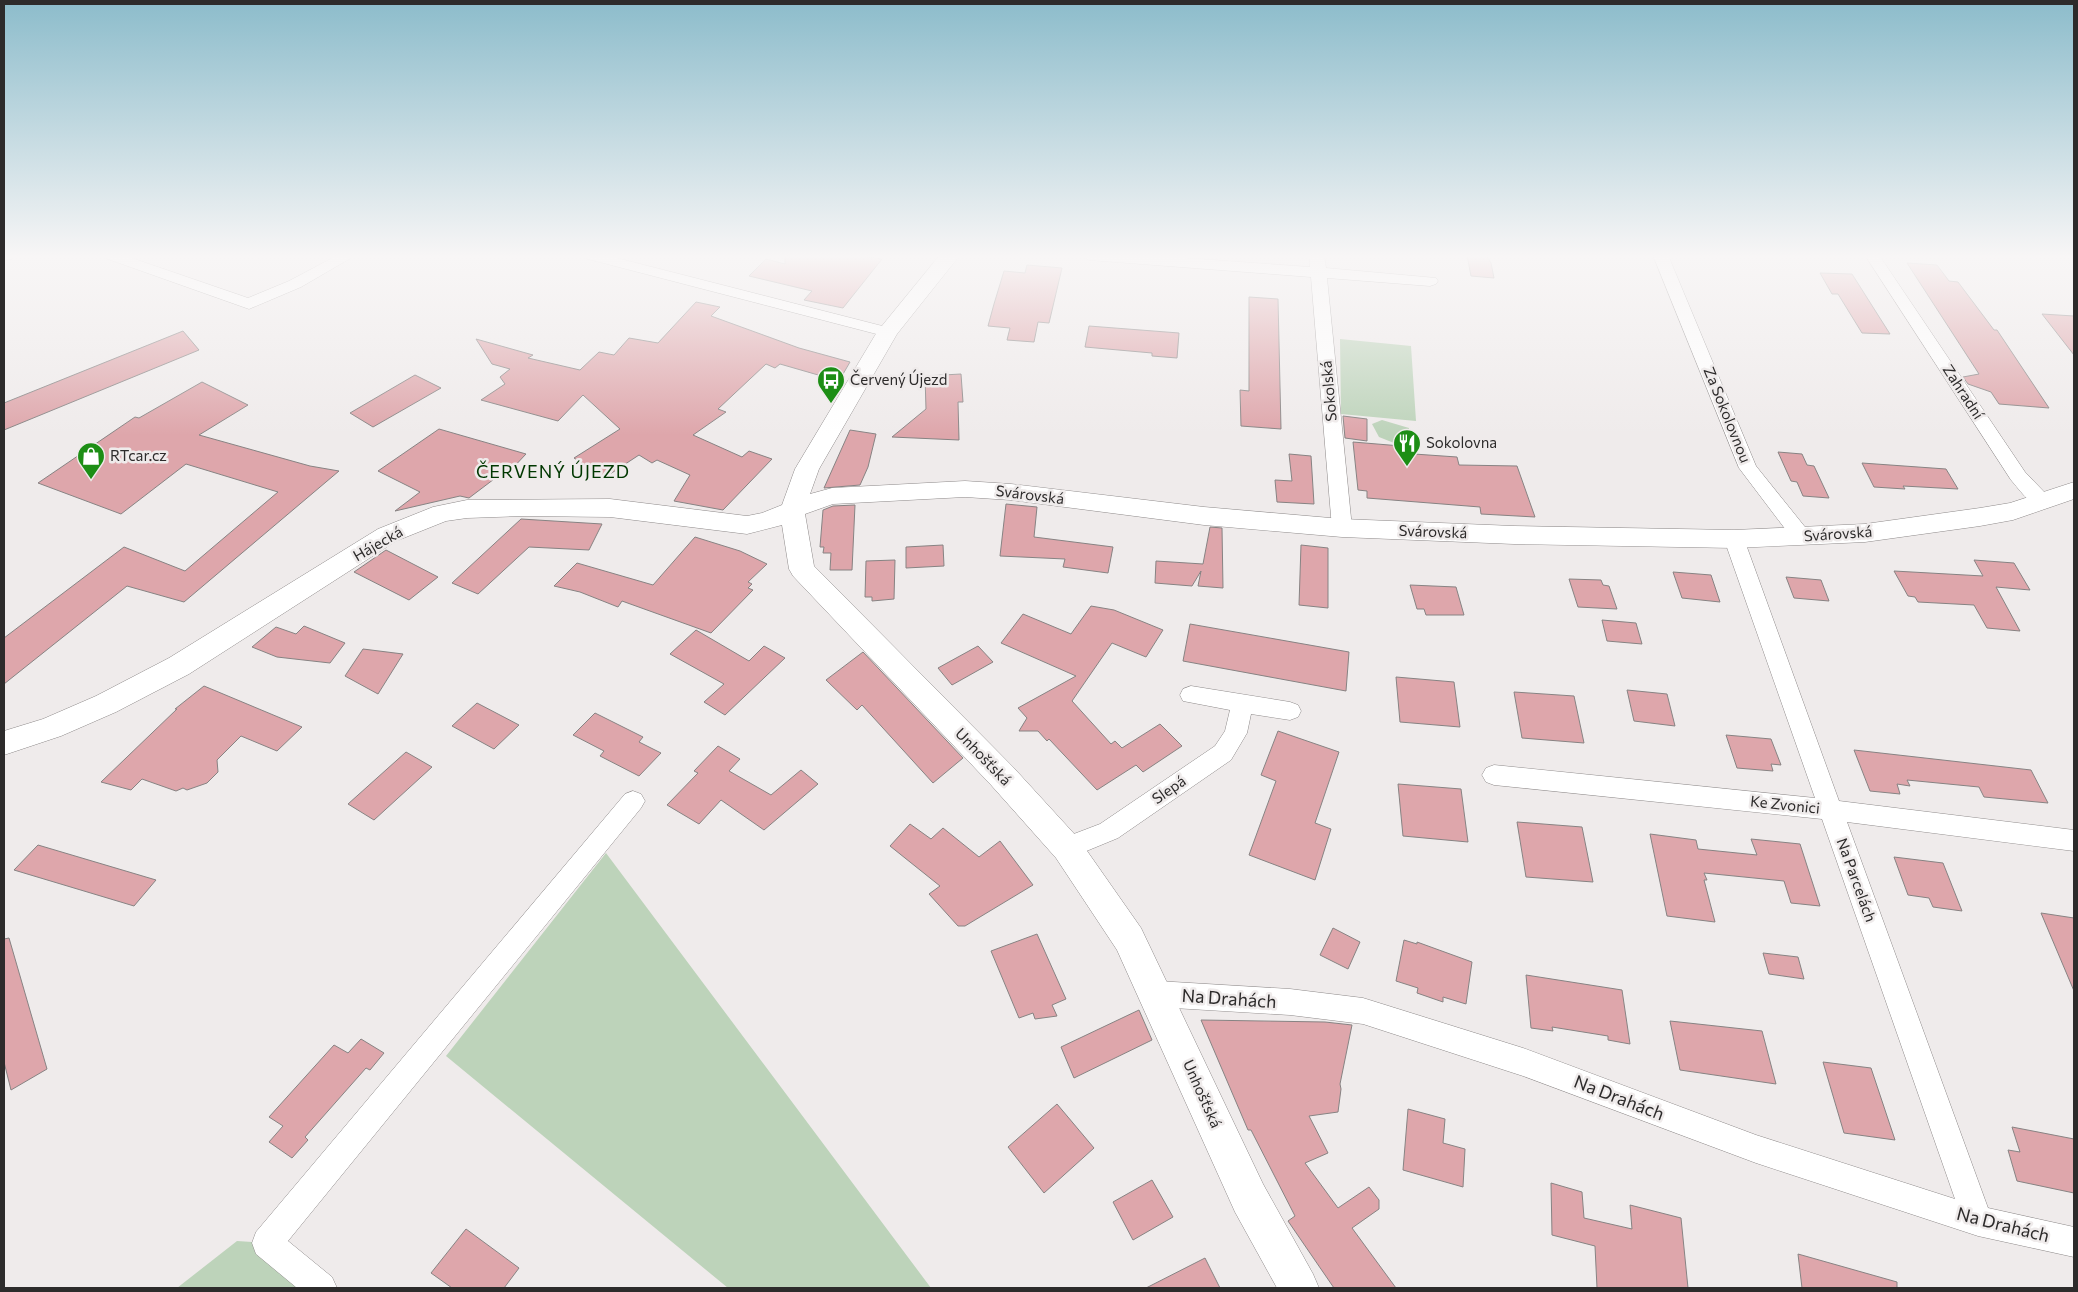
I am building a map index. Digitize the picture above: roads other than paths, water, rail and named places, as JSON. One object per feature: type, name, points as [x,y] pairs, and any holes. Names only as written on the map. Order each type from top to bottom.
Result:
[{"type":"street","points":[[823,315],[888,332]]},
{"type":"street","name":"Unhošťská","points":[[901,315],[888,332],[807,468],[792,511],[802,569],[1002,776],[1067,848],[1129,939],[1157,994],[1249,1198],[1300,1288]]},
{"type":"street","name":"Sokolská","points":[[1322,315],[1342,528]]},
{"type":"street","name":"Za Sokolovnou","points":[[1685,315],[1748,468],[1802,537]]},
{"type":"street","name":"Zahradní","points":[[1912,315],[2018,476],[2041,501]]},
{"type":"street","name":"Svárovská","points":[[792,511],[814,501],[832,496],[965,489],[1011,492],[1204,516],[1342,528],[1514,535],[1802,537],[1865,533],[1980,517],[2013,511],[2074,490]]},
{"type":"street","name":"Hájecká","points":[[4,743],[51,728],[114,700],[178,666],[387,535],[442,513],[467,509],[524,507],[610,508],[747,525],[767,521],[792,511]]},
{"type":"street","name":"Na Parcelách","points":[[1734,538],[1978,1221]]},
{"type":"street","points":[[1191,695],[1290,711]]},
{"type":"street","name":"Slepá","points":[[1067,848],[1109,831],[1223,753],[1236,733],[1242,704]]},
{"type":"street","name":"Ke Zvonici","points":[[1494,775],[1831,810],[2074,840]]},
{"type":"street","points":[[321,1288],[267,1243],[633,801]]},
{"type":"street","name":"Na Drahách","points":[[1157,994],[1290,1002],[1363,1011],[1523,1062],[1756,1149],[1978,1221],[2074,1242]]},
{"type":"place","name":"Červený Újezd","points":[[831,404]]},
{"type":"place","name":"Sokolovna","points":[[1407,467]]},
{"type":"place","name":"RTcar.cz","points":[[91,480]]},
{"type":"district","name":"ČERVENÝ ÚJEZD","points":[[553,472]]}]
